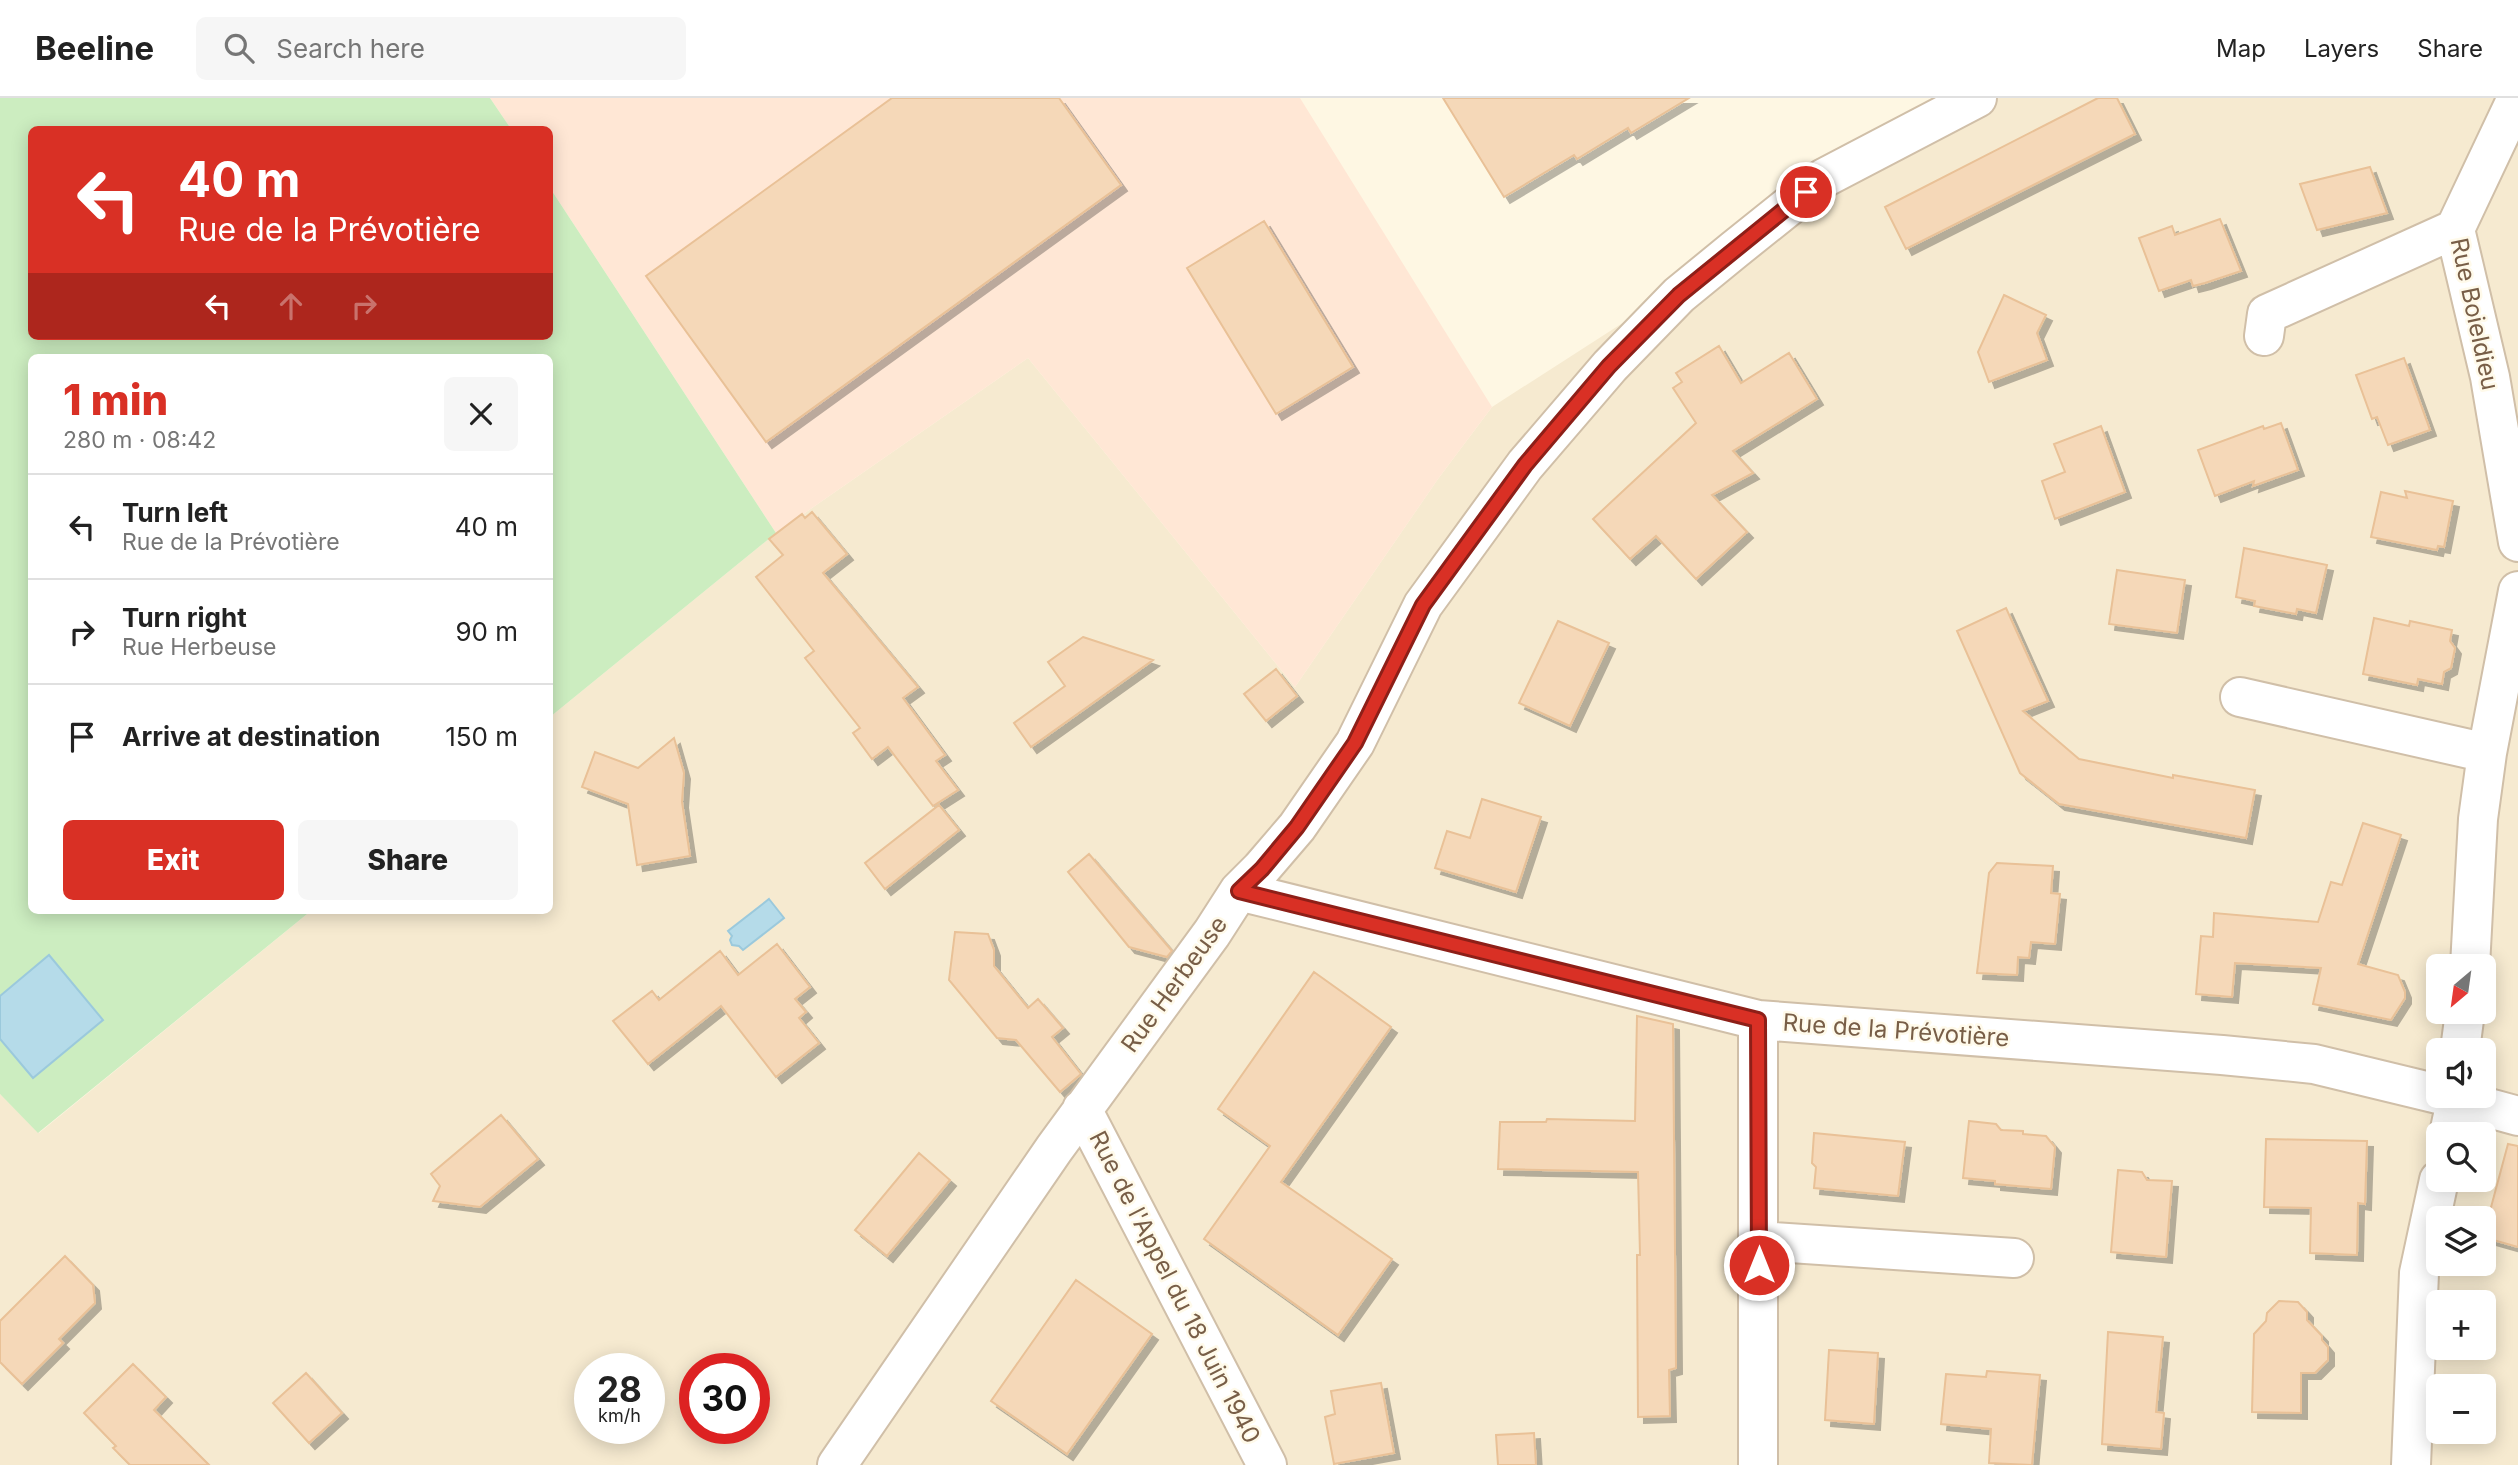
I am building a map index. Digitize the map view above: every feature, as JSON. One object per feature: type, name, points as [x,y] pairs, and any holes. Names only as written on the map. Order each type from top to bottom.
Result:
[{"type":"street","name":"Rue Herbeuse","points":[[837,1465],[1082,1110],[1212,933],[1239,891],[1262,869],[1297,827],[1355,743],[1423,605],[1525,465],[1609,366],[1679,295],[1824,178],[1977,98]]},
{"type":"street","name":"Rue Boieldieu","points":[[2517,98],[2455,229],[2490,377],[2518,542]]},
{"type":"street","points":[[2264,336],[2267,314],[2455,229]]},
{"type":"street","points":[[2471,954],[2479,819],[2487,752],[2518,591]]},
{"type":"street","points":[[2240,697],[2487,752]]},
{"type":"street","name":"Rue de la Prévotière","points":[[1239,891],[1758,1020],[2314,1064],[2426,1096]]},
{"type":"street","points":[[1758,1020],[1758,1465]]},
{"type":"street","name":"Rue de la Prévotière","points":[[2476,1108],[2518,1116]]},
{"type":"street","name":"Rue de l'Appel du 18 Juin 1940","points":[[1082,1110],[1267,1465]]},
{"type":"street","points":[[2411,1465],[2419,1273],[2436,1192]]},
{"type":"street","points":[[1759,1241],[2014,1258]]},
{"type":"shaded area","points":[[490,98],[1300,98],[1492,407],[1438,479],[1295,687],[1028,358],[776,533],[553,193],[553,126],[509,126]]},
{"type":"shaded area","points":[[1972,98],[2518,98],[2518,1465],[0,1465],[0,1094],[39,1133],[307,914],[553,914],[553,715],[776,533],[1028,358],[1295,687],[1438,479],[1492,407]]},
{"type":"green space","points":[[0,98],[490,98],[509,126],[28,126],[28,340],[553,340],[553,193],[776,533],[553,715],[553,354],[28,354],[28,914],[307,914],[38,1133],[0,1094]]},
{"type":"water","points":[[769,899],[784,918],[743,950],[732,945],[732,936],[728,931]]},
{"type":"water","points":[[49,955],[103,1020],[33,1078],[0,1039],[0,996]]},
{"type":"building","points":[[892,98],[1059,98],[1121,185],[766,442],[646,276]]},
{"type":"building","points":[[1443,98],[1689,98],[1631,133],[1628,128],[1577,159],[1574,155],[1504,197]]},
{"type":"building","points":[[2098,98],[2117,98],[2135,134],[1906,249],[1885,207]]},
{"type":"building","points":[[2370,167],[2387,213],[2317,230],[2300,184]]},
{"type":"building","points":[[2220,219],[2241,271],[2193,286],[2191,280],[2159,291],[2139,238],[2172,226],[2175,235]]},
{"type":"building","points":[[1264,221],[1353,367],[1276,414],[1187,268]]},
{"type":"building","points":[[2004,295],[2046,315],[2037,333],[2047,360],[1989,382],[1978,352]]},
{"type":"building","points":[[1719,346],[1741,383],[1789,353],[1817,399],[1733,451],[1753,473],[1712,495],[1747,532],[1696,579],[1656,536],[1630,559],[1593,519],[1696,423],[1673,388],[1682,382],[1676,373]]},
{"type":"building","points":[[2404,358],[2430,430],[2388,445],[2377,417],[2372,419],[2356,375]]},
{"type":"building","points":[[2281,423],[2298,470],[2253,486],[2254,481],[2215,496],[2198,450],[2263,426],[2264,429]]},
{"type":"building","points":[[2101,426],[2125,492],[2055,519],[2042,481],[2065,472],[2054,444]]},
{"type":"building","points":[[2405,491],[2453,501],[2444,547],[2438,546],[2437,550],[2371,537],[2381,492],[2407,498]]},
{"type":"building","points":[[812,512],[847,554],[823,573],[918,687],[903,698],[945,755],[936,761],[958,790],[933,806],[888,747],[872,759],[853,733],[860,728],[805,658],[814,651],[756,577],[783,555],[769,539],[802,514],[805,518]]},
{"type":"building","points":[[2244,548],[2327,565],[2316,613],[2297,609],[2296,614],[2254,606],[2255,601],[2236,597]]},
{"type":"building","points":[[2117,570],[2185,580],[2177,633],[2109,624]]},
{"type":"building","points":[[2006,608],[2048,701],[2023,711],[2079,759],[2173,778],[2173,775],[2255,790],[2246,838],[2059,804],[2020,773],[1957,631]]},
{"type":"building","points":[[2374,618],[2409,626],[2410,621],[2452,630],[2450,641],[2455,648],[2451,668],[2444,672],[2442,684],[2418,679],[2417,685],[2363,674]]},
{"type":"building","points":[[1558,621],[1609,643],[1570,726],[1519,703]]},
{"type":"building","points":[[1083,637],[1153,660],[1031,747],[1014,723],[1065,686],[1048,662]]},
{"type":"building","points":[[1276,669],[1297,696],[1266,721],[1244,694]]},
{"type":"building","points":[[674,738],[684,773],[682,802],[690,856],[637,865],[628,804],[582,787],[595,752],[638,768]]},
{"type":"building","points":[[1482,799],[1541,817],[1516,892],[1435,868],[1447,831],[1470,838]]},
{"type":"building","points":[[939,805],[959,830],[885,889],[865,863]]},
{"type":"building","points":[[2363,823],[2401,835],[2358,964],[2398,975],[2405,998],[2391,1020],[2313,1004],[2321,968],[2235,963],[2232,997],[2196,994],[2201,936],[2213,937],[2214,913],[2318,922],[2331,882],[2342,885]]},
{"type":"building","points":[[1089,854],[1172,951],[1167,957],[1129,947],[1068,872]]},
{"type":"building","points":[[1997,863],[2053,866],[2051,893],[2060,894],[2055,944],[2031,942],[2029,958],[2018,957],[2017,975],[1977,973],[1989,873]]},
{"type":"building","points":[[955,932],[988,934],[994,950],[994,966],[1028,1008],[1038,999],[1063,1028],[1052,1037],[1081,1074],[1060,1092],[1016,1040],[997,1038],[949,980]]},
{"type":"building","points":[[777,944],[810,987],[795,999],[806,1012],[799,1018],[819,1043],[776,1077],[721,1006],[648,1064],[613,1021],[652,991],[659,1000],[720,951],[738,975]]},
{"type":"building","points":[[1314,972],[1391,1027],[1281,1182],[1392,1259],[1338,1335],[1204,1239],[1270,1146],[1218,1109]]},
{"type":"building","points":[[1637,1016],[1673,1024],[1676,1368],[1669,1370],[1670,1416],[1638,1417],[1638,1172],[1498,1169],[1500,1122],[1546,1122],[1547,1119],[1635,1121]]},
{"type":"building","points":[[501,1115],[538,1159],[480,1207],[433,1201],[440,1186],[431,1174]]},
{"type":"building","points":[[1969,1121],[1996,1124],[2001,1130],[2046,1136],[2055,1147],[2051,1189],[1963,1178]]},
{"type":"building","points":[[1814,1133],[1905,1142],[1898,1196],[1814,1188]]},
{"type":"building","points":[[2266,1139],[2367,1141],[2365,1204],[2358,1203],[2357,1255],[2310,1253],[2311,1208],[2264,1207]]},
{"type":"building","points":[[2508,1144],[2518,1146],[2518,1247],[2496,1241],[2496,1206],[2491,1206]]},
{"type":"building","points":[[919,1153],[950,1180],[887,1256],[855,1230]]},
{"type":"building","points":[[2118,1170],[2142,1172],[2147,1180],[2172,1181],[2166,1257],[2111,1252]]},
{"type":"building","points":[[65,1256],[93,1285],[95,1303],[59,1339],[63,1343],[22,1384],[0,1362],[0,1321]]},
{"type":"building","points":[[1076,1280],[1152,1334],[1067,1454],[991,1401]]},
{"type":"building","points":[[2279,1301],[2298,1302],[2307,1312],[2307,1320],[2328,1347],[2328,1360],[2315,1373],[2301,1373],[2301,1413],[2252,1412],[2254,1334],[2266,1321],[2267,1313]]},
{"type":"building","points":[[2108,1332],[2163,1337],[2156,1412],[2164,1413],[2161,1449],[2102,1444]]},
{"type":"building","points":[[1829,1350],[1878,1353],[1874,1424],[1825,1420]]},
{"type":"building","points":[[133,1364],[166,1397],[154,1410],[209,1465],[130,1465],[113,1448],[116,1446],[84,1413]]},
{"type":"building","points":[[1987,1371],[2040,1375],[2032,1465],[1989,1463],[1991,1429],[1941,1424],[1946,1374],[1986,1377]]},
{"type":"building","points":[[306,1373],[342,1413],[309,1443],[273,1403]]},
{"type":"building","points":[[1381,1383],[1394,1453],[1334,1464],[1325,1417],[1335,1414],[1331,1391]]},
{"type":"building","points":[[1534,1433],[1536,1465],[1498,1465],[1496,1435]]},
{"type":"route","points":[[1759,1265],[1758,1020],[1239,891],[1262,869],[1297,827],[1355,743],[1423,605],[1525,465],[1609,366],[1679,295],[1806,192]]}]
